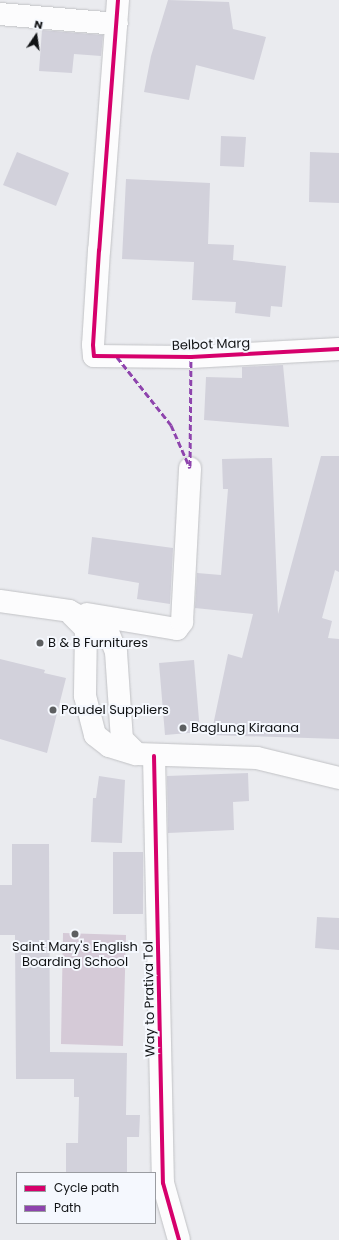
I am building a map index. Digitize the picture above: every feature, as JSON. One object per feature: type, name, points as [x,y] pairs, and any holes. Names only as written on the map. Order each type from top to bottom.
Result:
[{"type":"street","points":[[0,14],[117,24],[118,0]]},
{"type":"street","name":"Belbot Marg","points":[[117,24],[93,345],[94,356],[191,356],[339,349]]},
{"type":"street","points":[[0,601],[177,629],[182,622],[190,468]]},
{"type":"street","points":[[69,611],[108,632],[116,652],[122,739],[146,755]]},
{"type":"street","points":[[69,611],[86,629],[85,696],[95,735],[109,746],[146,755],[257,758],[339,778]]},
{"type":"street","name":"Way to Prativa Tol","points":[[146,755],[163,1183],[179,1240]]},
{"type":"shaded area","points":[[63,933],[126,935],[123,1046],[61,1044]]},
{"type":"building","points":[[168,0],[229,2],[233,29],[266,37],[254,80],[196,65],[189,100],[144,92],[151,56]]},
{"type":"building","points":[[42,30],[103,35],[101,56],[74,54],[72,73],[39,71]]},
{"type":"building","points":[[221,136],[246,137],[244,167],[220,166]]},
{"type":"building","points":[[17,152],[69,173],[56,206],[3,185]]},
{"type":"building","points":[[310,152],[339,153],[339,203],[309,202]]},
{"type":"building","points":[[126,179],[210,183],[208,244],[234,245],[233,260],[286,266],[282,307],[271,306],[270,317],[235,313],[236,302],[192,300],[194,262],[122,259]]},
{"type":"building","points":[[283,365],[289,427],[204,420],[206,377],[242,378],[242,367]]},
{"type":"building","points":[[321,456],[339,456],[339,572],[335,570],[322,618],[332,621],[328,638],[339,639],[339,739],[211,735],[228,654],[242,658],[253,614],[195,608],[197,573],[221,575],[228,489],[223,489],[222,459],[272,458],[278,614]]},
{"type":"building","points":[[92,537],[173,548],[170,604],[137,599],[139,583],[88,574]]},
{"type":"building","points":[[0,659],[45,670],[44,673],[66,678],[47,753],[0,739]]},
{"type":"building","points":[[194,660],[200,732],[165,735],[159,663]]},
{"type":"building","points":[[248,773],[249,801],[233,802],[234,830],[168,833],[167,776]]},
{"type":"building","points":[[99,776],[125,780],[122,843],[91,842],[93,798],[96,798]]},
{"type":"building","points":[[12,844],[49,844],[50,1052],[127,1053],[126,1115],[140,1115],[139,1137],[127,1137],[127,1172],[66,1172],[66,1143],[78,1143],[79,1097],[74,1097],[74,1079],[16,1079],[15,935],[0,935],[0,885],[12,885]]},
{"type":"building","points":[[113,852],[143,852],[143,914],[113,914]]},
{"type":"building","points":[[317,917],[339,918],[339,950],[315,948]]},
{"type":"marked path","points":[[117,357],[171,425],[190,468]]},
{"type":"marked path","points":[[190,466],[191,357]]},
{"type":"cycle path","points":[[118,0],[99,250],[93,345],[94,356],[191,357],[339,349]]},
{"type":"cycle path","points":[[154,756],[163,1183],[179,1240]]},
{"type":"place","name":"B & B Furnitures","points":[[40,643]]},
{"type":"place","name":"Paudel Suppliers","points":[[53,710]]},
{"type":"place","name":"Baglung Kiraana","points":[[183,728]]},
{"type":"place","name":"Saint Mary's English Boarding School","points":[[75,934]]}]
